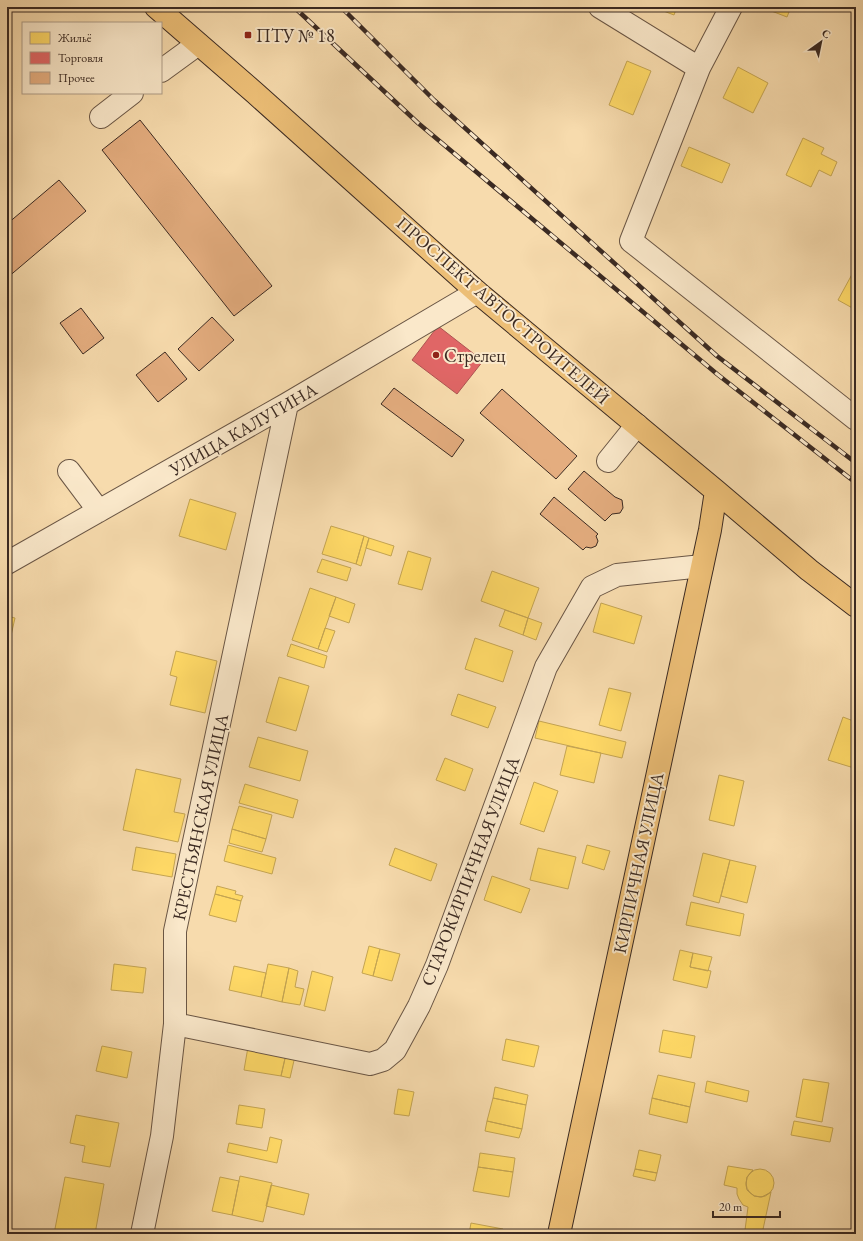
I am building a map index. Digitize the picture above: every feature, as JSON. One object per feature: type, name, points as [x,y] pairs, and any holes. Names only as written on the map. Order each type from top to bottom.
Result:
[{"type":"highway","name":"ПРОСПЕКТ АВТОСТРОИТЕЛЕЙ","points":[[156,7],[477,292],[809,570],[856,606]]},
{"type":"highway","name":"КИРПИЧНАЯ УЛИЦА","points":[[559,1234],[702,566],[716,491]]},
{"type":"street","points":[[600,7],[699,68]]},
{"type":"street","points":[[731,7],[699,68],[631,241],[856,420]]},
{"type":"street","points":[[162,70],[198,44]]},
{"type":"street","points":[[101,117],[131,94]]},
{"type":"street","name":"УЛИЦА КАЛУГИНА","points":[[7,563],[287,404],[477,292]]},
{"type":"street","name":"КРЕСТЬЯНСКАЯ УЛИЦА","points":[[142,1234],[162,1136],[175,1024],[176,931],[287,404]]},
{"type":"street","points":[[608,461],[637,425]]},
{"type":"street","points":[[69,471],[99,511]]},
{"type":"street","name":"СТАРОКИРПИЧНАЯ УЛИЦА","points":[[175,1024],[370,1064],[383,1060],[395,1050],[419,1006],[437,965],[546,667],[592,587],[617,575],[702,566]]},
{"type":"building: Жильё","points":[[653,7],[677,7],[674,15]]},
{"type":"building: Жильё","points":[[761,7],[791,7],[787,17]]},
{"type":"building: Жильё","points":[[627,61],[651,71],[633,115],[609,105]]},
{"type":"building: Жильё","points":[[738,67],[768,83],[753,113],[723,98]]},
{"type":"building: Жильё","points":[[803,138],[824,148],[821,154],[837,162],[831,176],[819,170],[811,187],[786,175]]},
{"type":"building: Жильё","points":[[689,147],[730,164],[722,183],[681,166]]},
{"type":"building: Жильё","points":[[856,267],[856,310],[838,300]]},
{"type":"building: Жильё","points":[[190,499],[236,513],[226,550],[179,536]]},
{"type":"building: Жильё","points":[[331,526],[364,536],[356,564],[322,554]]},
{"type":"building: Жильё","points":[[364,536],[369,538],[361,566],[356,564]]},
{"type":"building: Жильё","points":[[369,538],[394,546],[391,556],[366,548]]},
{"type":"building: Жильё","points":[[408,551],[431,558],[422,590],[398,584]]},
{"type":"building: Жильё","points":[[322,559],[351,568],[347,581],[317,572]]},
{"type":"building: Жильё","points":[[492,571],[539,588],[528,618],[481,601]]},
{"type":"building: Жильё","points":[[310,588],[336,597],[318,649],[292,640]]},
{"type":"building: Жильё","points":[[336,597],[355,604],[349,623],[329,616]]},
{"type":"building: Жильё","points":[[601,603],[642,616],[634,644],[593,632]]},
{"type":"building: Жильё","points":[[505,610],[528,618],[523,635],[499,626]]},
{"type":"building: Жильё","points":[[7,616],[15,618],[10,640],[7,639]]},
{"type":"building: Жильё","points":[[528,618],[542,623],[536,640],[523,635]]},
{"type":"building: Жильё","points":[[325,628],[335,631],[327,652],[318,649]]},
{"type":"building: Жильё","points":[[475,638],[513,651],[503,682],[465,669]]},
{"type":"building: Жильё","points":[[291,644],[327,656],[324,668],[287,656]]},
{"type":"building: Жильё","points":[[176,651],[217,661],[205,713],[170,705],[177,677],[170,675]]},
{"type":"building: Жильё","points":[[279,677],[309,686],[296,731],[266,722]]},
{"type":"building: Жильё","points":[[609,688],[631,693],[621,731],[599,725]]},
{"type":"building: Жильё","points":[[458,694],[496,707],[488,728],[451,715]]},
{"type":"building: Жильё","points":[[843,717],[856,722],[856,761],[854,768],[828,760]]},
{"type":"building: Жильё","points":[[539,721],[626,742],[622,758],[535,738]]},
{"type":"building: Жильё","points":[[258,737],[308,751],[300,781],[249,767]]},
{"type":"building: Жильё","points":[[567,746],[601,753],[594,783],[560,775]]},
{"type":"building: Жильё","points":[[445,758],[473,769],[465,791],[436,780]]},
{"type":"building: Жильё","points":[[136,769],[181,779],[174,812],[185,814],[178,842],[123,830]]},
{"type":"building: Жильё","points":[[719,775],[744,781],[734,826],[709,820]]},
{"type":"building: Жильё","points":[[534,782],[558,791],[544,832],[520,824]]},
{"type":"building: Жильё","points":[[245,784],[298,800],[293,818],[239,803]]},
{"type":"building: Жильё","points":[[239,806],[272,815],[266,839],[232,829]]},
{"type":"building: Жильё","points":[[232,829],[266,839],[262,852],[229,843]]},
{"type":"building: Жильё","points":[[228,845],[276,858],[272,874],[224,861]]},
{"type":"building: Жильё","points":[[587,845],[610,851],[604,870],[582,863]]},
{"type":"building: Жильё","points":[[136,847],[176,854],[172,877],[132,870]]},
{"type":"building: Жильё","points":[[395,848],[437,864],[431,881],[389,865]]},
{"type":"building: Жильё","points":[[538,848],[576,857],[568,889],[530,880]]},
{"type":"building: Жильё","points":[[703,853],[730,860],[719,903],[693,896]]},
{"type":"building: Жильё","points":[[730,860],[756,866],[747,903],[721,896]]},
{"type":"building: Жильё","points":[[492,876],[530,889],[521,913],[484,900]]},
{"type":"building: Жильё","points":[[217,886],[236,891],[235,894],[243,896],[241,901],[215,894]]},
{"type":"building: Жильё","points":[[215,894],[241,901],[236,922],[209,915]]},
{"type":"building: Жильё","points":[[691,902],[744,914],[740,936],[686,925]]},
{"type":"building: Жильё","points":[[369,946],[380,949],[373,976],[362,973]]},
{"type":"building: Жильё","points":[[380,949],[400,954],[392,981],[373,976]]},
{"type":"building: Жильё","points":[[680,950],[693,953],[690,967],[711,971],[707,988],[673,980]]},
{"type":"building: Жильё","points":[[693,953],[712,957],[708,971],[690,967]]},
{"type":"building: Жильё","points":[[114,964],[146,968],[143,993],[111,990]]},
{"type":"building: Жильё","points":[[268,964],[289,968],[282,1002],[261,997]]},
{"type":"building: Жильё","points":[[234,966],[266,973],[261,997],[229,990]]},
{"type":"building: Жильё","points":[[289,968],[298,971],[295,987],[304,989],[300,1005],[282,1002]]},
{"type":"building: Жильё","points":[[312,971],[333,977],[325,1011],[304,1006]]},
{"type":"building: Жильё","points":[[663,1030],[695,1036],[691,1058],[659,1052]]},
{"type":"building: Жильё","points":[[506,1039],[539,1046],[534,1067],[502,1060]]},
{"type":"building: Жильё","points":[[102,1046],[132,1052],[127,1078],[96,1071]]},
{"type":"building: Жильё","points":[[248,1047],[286,1054],[281,1076],[244,1070]]},
{"type":"building: Жильё","points":[[286,1054],[295,1056],[290,1078],[281,1076]]},
{"type":"building: Жильё","points":[[658,1075],[695,1083],[690,1107],[652,1098]]},
{"type":"building: Жильё","points":[[803,1079],[829,1083],[822,1122],[796,1117]]},
{"type":"building: Жильё","points":[[707,1081],[749,1091],[747,1102],[705,1092]]},
{"type":"building: Жильё","points":[[495,1087],[528,1095],[526,1105],[493,1098]]},
{"type":"building: Жильё","points":[[398,1089],[414,1092],[409,1116],[394,1114]]},
{"type":"building: Жильё","points":[[493,1098],[526,1105],[522,1129],[487,1121]]},
{"type":"building: Жильё","points":[[652,1098],[690,1107],[687,1123],[649,1114]]},
{"type":"building: Жильё","points":[[239,1105],[265,1109],[262,1128],[236,1124]]},
{"type":"building: Жильё","points":[[76,1115],[119,1123],[110,1167],[82,1162],[85,1146],[70,1143]]},
{"type":"building: Жильё","points":[[487,1121],[522,1129],[519,1138],[485,1131]]},
{"type":"building: Жильё","points":[[794,1121],[833,1128],[830,1142],[791,1135]]},
{"type":"building: Жильё","points":[[270,1137],[282,1140],[277,1163],[227,1152],[229,1143],[267,1151]]},
{"type":"building: Жильё","points":[[639,1150],[661,1155],[657,1173],[635,1169]]},
{"type":"building: Жильё","points":[[480,1153],[515,1158],[513,1172],[478,1167]]},
{"type":"building: Жильё","points":[[728,1166],[753,1170],[747,1177],[746,1185],[747,1190],[754,1196],[762,1197],[771,1192],[762,1234],[745,1230],[748,1207],[743,1205],[739,1199],[737,1188],[724,1185]]},
{"type":"building: Жильё","points":[[478,1167],[513,1172],[509,1197],[473,1191]]},
{"type":"building: Жильё","points":[[635,1169],[657,1173],[655,1181],[633,1176]]},
{"type":"building: Жильё","points":[[760,1169],[770,1173],[774,1183],[770,1193],[760,1197],[750,1193],[746,1183],[750,1173]]},
{"type":"building: Жильё","points":[[240,1176],[272,1183],[263,1222],[232,1215]]},
{"type":"building: Жильё","points":[[65,1177],[104,1184],[95,1234],[54,1234]]},
{"type":"building: Жильё","points":[[220,1177],[239,1181],[232,1215],[212,1211]]},
{"type":"building: Жильё","points":[[271,1185],[309,1194],[304,1215],[266,1206]]},
{"type":"building: Жильё","points":[[471,1223],[503,1229],[502,1234],[469,1234]]},
{"type":"building: Торговля","points":[[438,326],[483,361],[457,394],[412,360]]},
{"type":"building: Прочее","points":[[140,120],[272,286],[234,316],[102,150]]},
{"type":"building: Прочее","points":[[59,180],[86,211],[7,278],[7,224]]},
{"type":"building: Прочее","points":[[81,308],[104,338],[83,354],[60,323]]},
{"type":"building: Прочее","points":[[212,317],[234,340],[199,371],[178,349]]},
{"type":"building: Прочее","points":[[165,352],[187,379],[158,402],[136,375]]},
{"type":"building: Прочее","points":[[394,388],[464,440],[452,457],[381,404]]},
{"type":"building: Прочее","points":[[502,389],[577,456],[556,479],[480,413]]},
{"type":"building: Прочее","points":[[584,471],[615,497],[622,500],[623,508],[620,513],[612,514],[605,521],[568,489]]},
{"type":"building: Прочее","points":[[554,497],[598,534],[596,536],[598,541],[596,546],[591,548],[586,547],[583,550],[540,514]]},
{"type":"railway","points":[[294,7],[418,123],[717,374],[856,483]]},
{"type":"railway","points":[[341,7],[434,100],[717,356],[856,463]]},
{"type":"place","name":"ПТУ № 18","points":[[248,35]]},
{"type":"place","name":"Стрелец","points":[[436,355]]}]
